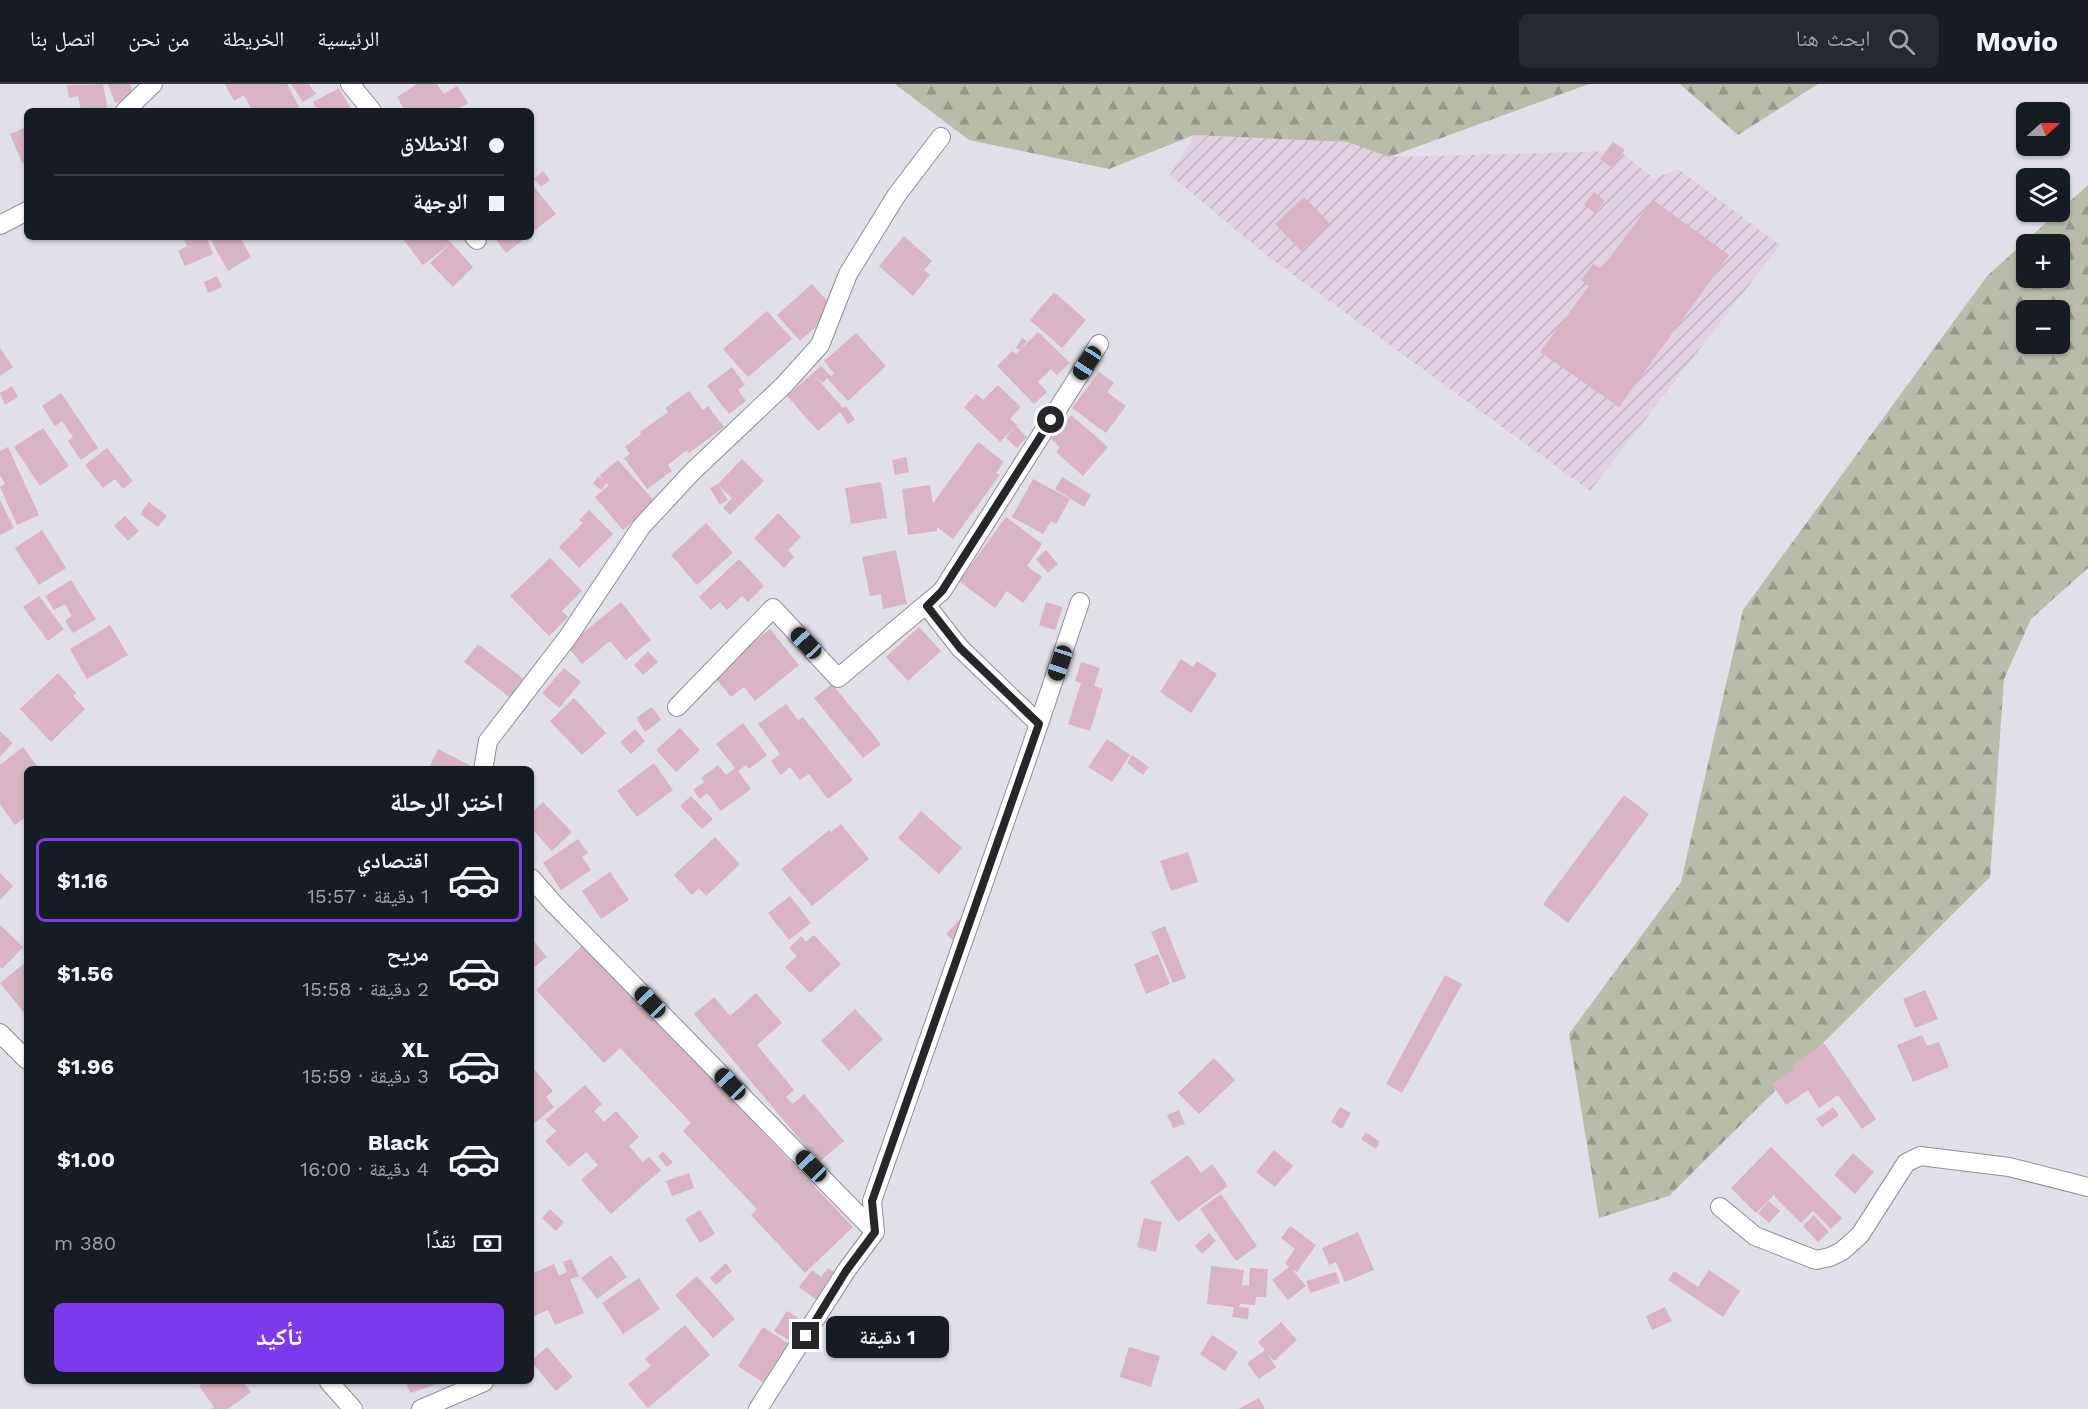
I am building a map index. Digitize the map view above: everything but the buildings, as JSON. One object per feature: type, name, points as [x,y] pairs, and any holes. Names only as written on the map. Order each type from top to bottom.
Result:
[{"type":"street","points":[[128,108],[153,84]]},
{"type":"street","points":[[350,84],[370,108]]},
{"type":"street","points":[[484,766],[488,741],[568,637],[641,527],[692,472],[784,385],[820,345],[848,274],[896,196],[941,137]]},
{"type":"street","points":[[0,225],[24,213]]},
{"type":"street","points":[[677,707],[773,608],[838,678],[927,606],[942,591],[1099,344]]},
{"type":"street","points":[[758,1409],[846,1271],[875,1232],[872,1201],[1080,602]]},
{"type":"street","points":[[927,606],[960,648],[1039,724]]},
{"type":"street","points":[[534,881],[875,1232]]},
{"type":"street","points":[[0,1033],[24,1057]]},
{"type":"street","points":[[1720,1208],[1755,1236],[1816,1260],[1842,1251],[1860,1235],[1906,1163],[1920,1156],[2009,1167],[2088,1187]]},
{"type":"street","points":[[331,1384],[353,1409]]},
{"type":"street","points":[[421,1409],[479,1384]]},
{"type":"shaded area","points":[[1194,135],[1348,142],[1389,157],[1620,151],[1654,179],[1678,169],[1780,245],[1590,491],[1265,254],[1170,175]]},
{"type":"green space","points":[[895,84],[1589,84],[1389,157],[1348,142],[1194,135],[1109,169],[969,140]]},
{"type":"green space","points":[[1680,84],[1818,84],[1738,135]]},
{"type":"green space","points":[[2088,185],[2088,568],[2031,619],[2004,679],[1990,877],[1669,1196],[1599,1218],[1569,1034],[1681,882],[1743,610],[1987,276],[2016,250],[2016,288],[2070,288],[2070,234],[2034,234],[2047,222],[2070,222],[2070,201]]},
{"type":"route","points":[[806,1336],[846,1271],[875,1232],[872,1201],[1039,724],[960,648],[927,606],[942,591],[1051,420]]}]
